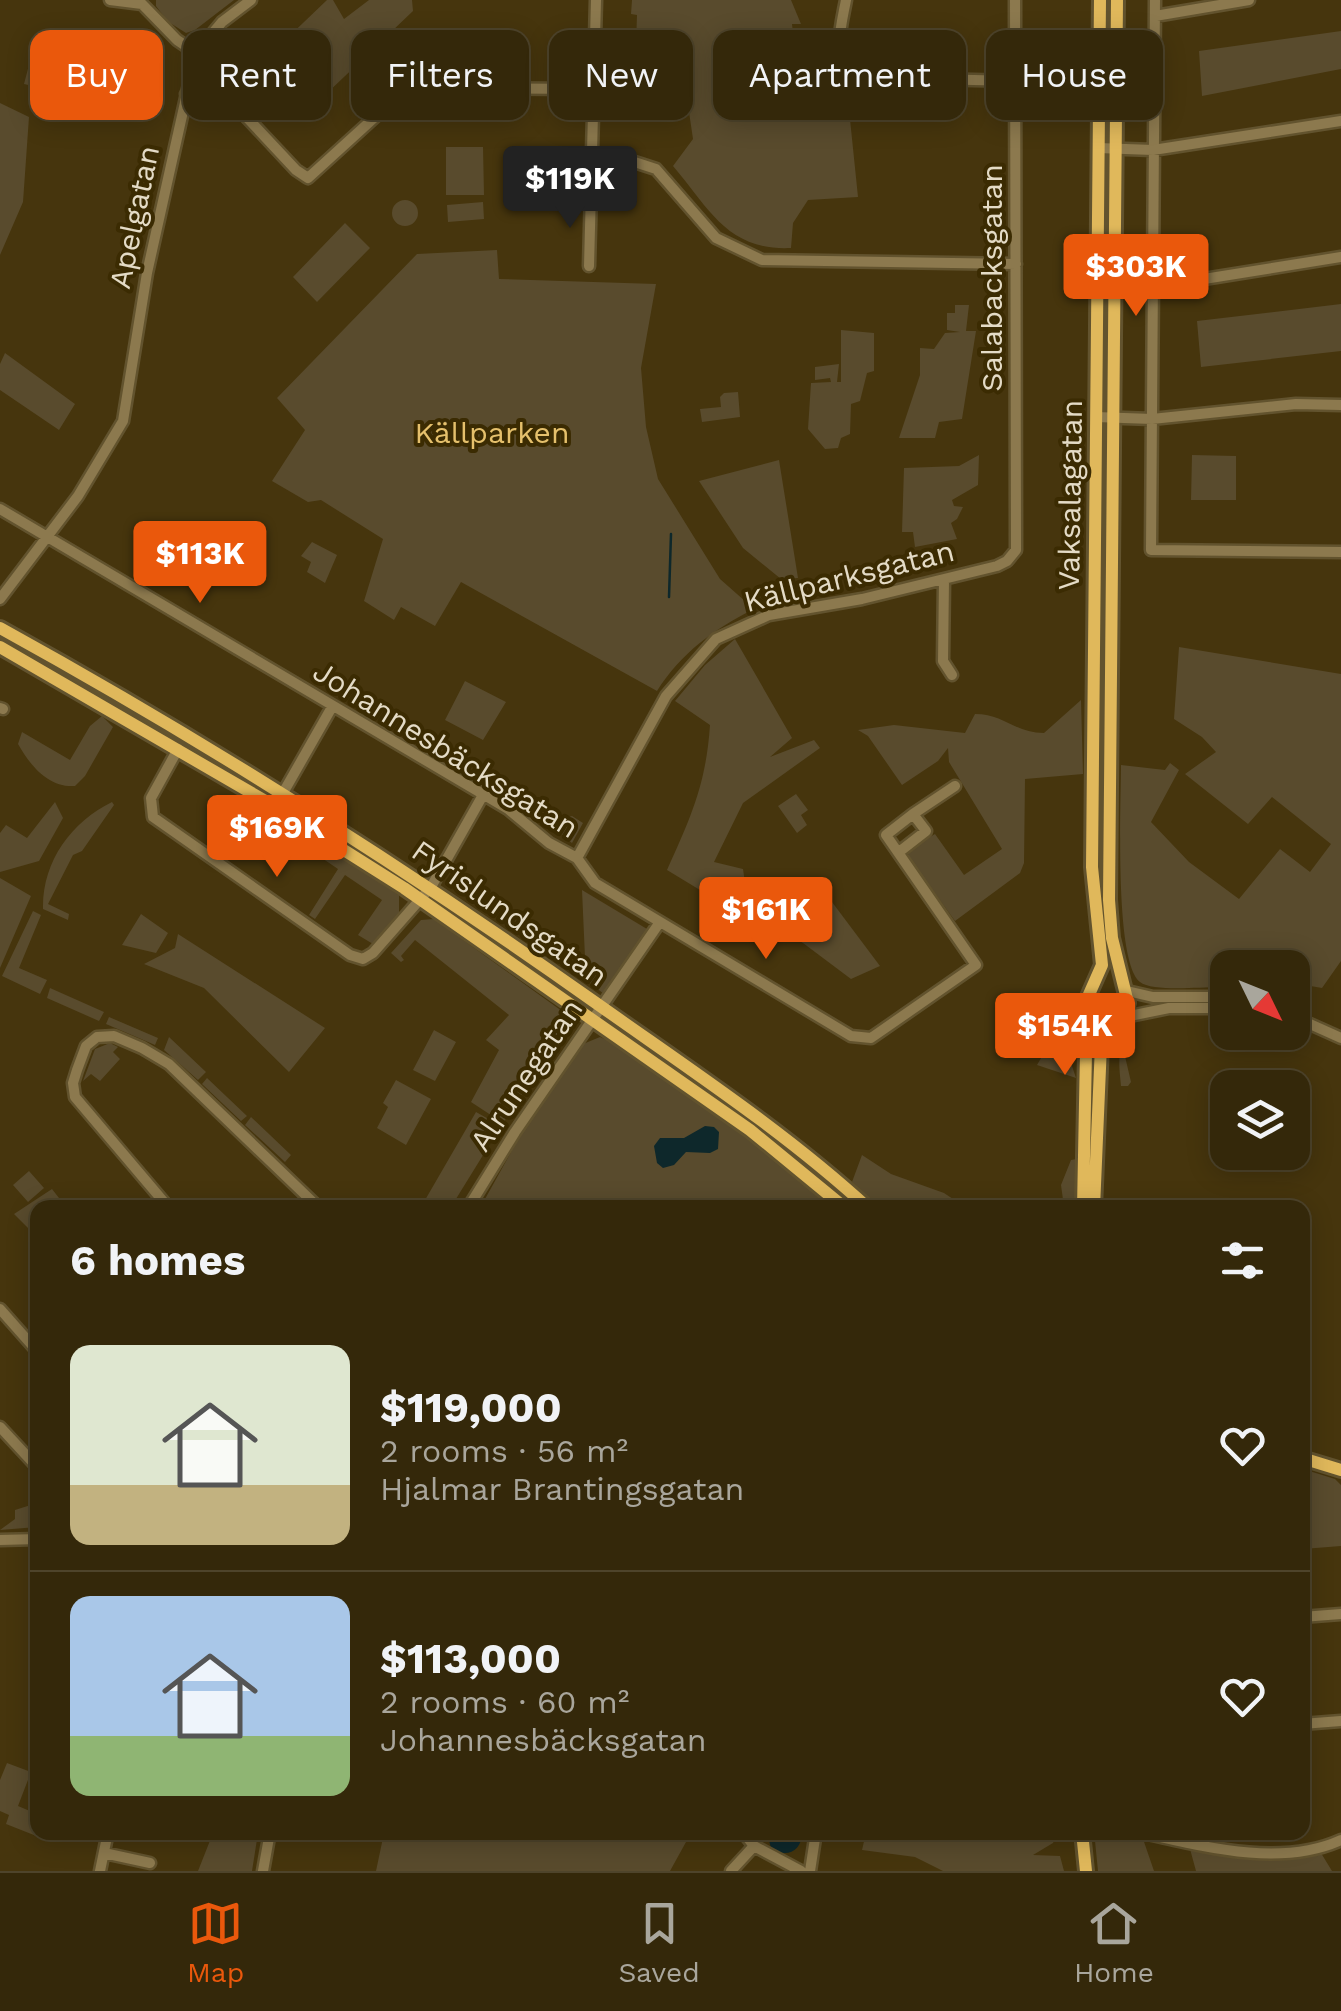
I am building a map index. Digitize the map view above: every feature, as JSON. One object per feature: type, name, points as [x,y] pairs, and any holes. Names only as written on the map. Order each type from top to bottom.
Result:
[{"type":"main road","name":"Vaksalagatan","points":[[1091,987],[1102,965],[1092,867],[1100,0]]},
{"type":"main road","name":"Vaksalagatan","points":[[1117,0],[1109,900],[1112,938],[1126,990]]},
{"type":"main road","name":"Fyrislundsgatan","points":[[0,628],[283,793],[431,887],[754,1112],[858,1200]]},
{"type":"main road","name":"Fyrislundsgatan","points":[[0,646],[178,749],[422,900],[752,1132],[835,1200]]},
{"type":"main road","points":[[1083,1200],[1088,1006],[1091,987],[1108,980],[1126,990],[1127,1009],[1116,1019],[1100,1052],[1094,1200]]},
{"type":"main road","points":[[1088,1006],[1098,1019],[1116,1019]]},
{"type":"main road","points":[[1310,1460],[1341,1470]]},
{"type":"main road","points":[[1083,1840],[1086,1871]]},
{"type":"street","points":[[110,0],[143,2],[183,44]]},
{"type":"street","points":[[215,30],[251,0]]},
{"type":"street","points":[[596,0],[596,30]]},
{"type":"street","points":[[846,0],[841,32],[842,66],[850,78],[986,80]]},
{"type":"street","name":"Salabacksgatan","points":[[1015,0],[1015,30]]},
{"type":"street","points":[[1155,0],[1151,550],[1341,552]]},
{"type":"street","points":[[1155,16],[1249,0]]},
{"type":"street","points":[[248,120],[296,170],[311,176],[386,107],[433,88],[549,89]]},
{"type":"street","name":"Apelgatan","points":[[0,599],[48,538],[106,454],[123,421],[136,332],[183,108]]},
{"type":"street","points":[[589,266],[586,154],[591,120]]},
{"type":"street","name":"Salabacksgatan","points":[[1013,555],[1018,534],[1015,120]]},
{"type":"street","points":[[1098,148],[1152,150],[1341,121]]},
{"type":"street","points":[[586,154],[634,159],[656,169],[716,238],[762,260],[1016,264]]},
{"type":"street","points":[[1154,287],[1341,257]]},
{"type":"street","points":[[1096,417],[1152,419],[1296,404],[1341,405]]},
{"type":"street","name":"Johannesbäcksgatan","points":[[0,509],[483,794],[577,858],[595,883],[858,1038],[872,1038],[976,965],[899,852]]},
{"type":"street","name":"Källparksgatan","points":[[577,858],[666,696],[716,639],[769,615],[944,580],[1001,564],[1013,555]]},
{"type":"street","points":[[944,580],[943,661],[952,674]]},
{"type":"street","points":[[283,793],[332,707]]},
{"type":"street","points":[[178,749],[151,798],[152,818],[350,954],[368,958],[422,900],[483,794]]},
{"type":"street","points":[[913,814],[926,832],[899,852],[886,834],[913,814],[955,786]]},
{"type":"street","name":"Alrunegatan","points":[[473,1200],[514,1132],[660,922]]},
{"type":"street","points":[[1126,990],[1154,997],[1210,997]]},
{"type":"street","points":[[1116,1019],[1169,1008],[1210,1008]]},
{"type":"street","points":[[1310,1024],[1341,1038]]},
{"type":"street","points":[[162,1200],[75,1097],[72,1083],[86,1046],[97,1036],[114,1036],[169,1064],[311,1200]]},
{"type":"street","points":[[0,1309],[30,1343]]},
{"type":"street","points":[[0,1427],[30,1459]]},
{"type":"street","points":[[0,1540],[30,1539]]},
{"type":"street","points":[[1310,1617],[1341,1614]]},
{"type":"street","points":[[1310,1723],[1341,1720]]},
{"type":"street","points":[[100,1871],[106,1840]]},
{"type":"street","points":[[264,1871],[269,1840]]},
{"type":"street","points":[[750,1840],[801,1871]]},
{"type":"street","points":[[810,1871],[815,1840]]},
{"type":"street","points":[[1174,1840],[1205,1847],[1283,1852],[1320,1850],[1341,1840]]},
{"type":"street","points":[[1205,1840],[1205,1847]]},
{"type":"street","points":[[731,1871],[754,1846]]},
{"type":"street","points":[[104,1853],[150,1863]]},
{"type":"green space","points":[[156,0],[234,0],[195,30],[183,31],[167,21]]},
{"type":"green space","points":[[327,0],[333,0],[344,19],[369,0],[412,0],[413,11],[393,30],[351,30],[351,70],[331,89],[331,30],[296,30]]},
{"type":"green space","points":[[632,0],[791,0],[801,24],[792,24],[793,30],[713,30],[713,120],[850,120],[858,197],[808,200],[793,223],[791,248],[751,242],[722,224],[673,166],[693,139],[693,30],[637,30],[637,15],[631,14]]},
{"type":"green space","points":[[1341,31],[1341,69],[1202,96],[1199,51]]},
{"type":"green space","points":[[30,61],[30,85],[24,84]]},
{"type":"green space","points":[[0,103],[29,117],[23,202],[0,255]]},
{"type":"green space","points":[[446,147],[483,147],[484,195],[446,195]]},
{"type":"green space","points":[[405,200],[414,204],[418,213],[414,222],[405,226],[396,222],[392,213],[396,204]]},
{"type":"green space","points":[[483,202],[484,219],[448,222],[447,205]]},
{"type":"green space","points":[[345,223],[370,248],[317,302],[293,277]]},
{"type":"green space","name":"Källparken","points":[[497,250],[499,279],[656,284],[641,368],[646,427],[658,479],[720,579],[754,609],[700,643],[657,691],[461,582],[435,626],[401,607],[394,620],[364,601],[383,539],[321,500],[308,502],[272,481],[305,430],[277,398],[417,254]]},
{"type":"green space","points":[[1341,304],[1341,351],[1201,367],[1197,321]]},
{"type":"green space","points":[[955,305],[969,305],[966,331],[976,331],[962,419],[939,422],[935,438],[899,438],[920,375],[920,348],[934,349],[945,333],[960,332],[947,330],[947,313],[955,313]]},
{"type":"green space","points":[[841,330],[874,333],[874,371],[867,373],[860,401],[851,404],[850,434],[841,438],[838,448],[825,449],[808,429],[811,383],[831,382],[830,378],[815,380],[815,367],[839,364],[837,382],[841,382]]},
{"type":"green space","points":[[5,353],[75,404],[59,430],[0,390],[0,364]]},
{"type":"green space","points":[[738,392],[740,417],[702,422],[700,409],[721,407],[720,397],[724,393]]},
{"type":"green space","points":[[979,455],[978,485],[952,500],[954,506],[963,507],[951,523],[957,539],[915,547],[913,532],[902,532],[904,468],[959,466]]},
{"type":"green space","points":[[1192,455],[1236,456],[1236,500],[1191,500]]},
{"type":"green space","points":[[779,460],[798,578],[781,579],[743,548],[699,481]]},
{"type":"green space","points":[[312,542],[337,555],[325,583],[307,572],[311,562],[301,556]]},
{"type":"green space","points":[[735,639],[792,738],[770,757],[814,740],[820,748],[743,803],[714,862],[743,869],[746,890],[737,904],[723,904],[667,870],[696,800],[710,725],[675,701],[705,665]]},
{"type":"green space","points":[[1179,647],[1341,674],[1341,961],[1322,988],[1310,986],[1310,950],[1210,950],[1210,987],[1146,985],[1132,968],[1126,945],[1121,880],[1121,765],[1165,770],[1170,763],[1179,770],[1151,822],[1189,862],[1239,899],[1280,849],[1310,872],[1331,844],[1272,797],[1248,824],[1185,774],[1216,752],[1202,737],[1174,719]]},
{"type":"green space","points":[[465,681],[506,702],[483,740],[445,720]]},
{"type":"green space","points":[[1081,700],[1083,774],[1025,779],[1024,863],[1020,873],[955,921],[907,855],[909,849],[935,834],[964,875],[1002,849],[949,762],[948,748],[938,761],[902,785],[868,736],[858,730],[894,725],[965,733],[975,714],[1044,733]]},
{"type":"green space","points":[[102,716],[113,727],[75,786],[48,779],[18,744],[22,732],[70,760],[90,726]]},
{"type":"green space","points":[[796,794],[808,810],[801,815],[807,825],[797,833],[778,806]]},
{"type":"green space","points":[[55,802],[63,818],[39,861],[0,872],[0,833],[6,825],[27,838]]},
{"type":"green space","points":[[112,802],[114,805],[82,851],[73,855],[48,904],[69,914],[68,920],[43,909],[48,875],[62,845],[84,821]]},
{"type":"green space","points":[[264,815],[399,895],[399,914],[373,944],[358,935],[382,900],[345,875],[315,919],[309,915],[338,869],[263,818]]},
{"type":"green space","points":[[572,816],[583,823],[572,843],[552,827]]},
{"type":"green space","points":[[0,878],[31,896],[0,968]]},
{"type":"green space","points":[[791,886],[807,906],[826,894],[880,966],[851,979],[803,943],[744,908],[762,892]]},
{"type":"green space","points":[[582,890],[647,929],[604,994],[586,980]]},
{"type":"green space","points":[[33,911],[41,915],[19,968],[47,980],[40,994],[2,976]]},
{"type":"green space","points":[[141,914],[168,933],[156,953],[122,945]]},
{"type":"green space","points":[[434,919],[566,1014],[566,1030],[503,1123],[471,1102],[499,1050],[486,1040],[509,1015],[415,940],[401,956],[401,962],[391,953],[421,920]]},
{"type":"green space","points":[[178,934],[325,1028],[289,1072],[204,988],[144,964],[175,948]]},
{"type":"green space","points":[[50,988],[104,1012],[99,1021],[47,998]]},
{"type":"green space","points":[[109,1017],[158,1038],[155,1045],[106,1024]]},
{"type":"green space","points":[[1011,1023],[1051,1026],[1056,1036],[1031,1056]]},
{"type":"green space","points":[[434,1030],[456,1042],[435,1081],[413,1070]]},
{"type":"green space","points":[[1135,1032],[1124,1052],[1131,1082],[1121,1086],[1121,1049]]},
{"type":"green space","points":[[169,1037],[206,1072],[198,1080],[164,1050]]},
{"type":"green space","points":[[600,1037],[621,1046],[745,1135],[825,1200],[484,1200],[520,1136],[583,1044]]},
{"type":"green space","points":[[110,1043],[118,1047],[113,1052],[120,1059],[100,1081],[91,1074],[83,1081],[95,1049]]},
{"type":"green space","points":[[1058,1044],[1065,1045],[1076,1078],[1037,1065],[1044,1053]]},
{"type":"green space","points":[[207,1078],[247,1116],[241,1121],[202,1084]]},
{"type":"green space","points":[[396,1080],[431,1099],[406,1145],[377,1128],[388,1107],[383,1103]]},
{"type":"green space","points":[[476,1112],[501,1126],[455,1200],[425,1200]]},
{"type":"green space","points":[[251,1117],[291,1155],[285,1162],[245,1125]]},
{"type":"green space","points":[[862,1155],[891,1174],[954,1200],[871,1200],[852,1182]]},
{"type":"green space","points":[[1077,1159],[1075,1200],[1063,1200],[1061,1185],[1071,1160]]},
{"type":"green space","points":[[29,1171],[44,1188],[28,1202],[13,1185]]},
{"type":"green space","points":[[52,1189],[61,1200],[35,1200]]},
{"type":"green space","points":[[30,1203],[30,1230],[14,1214]]},
{"type":"green space","points":[[1310,1471],[1335,1479],[1341,1485],[1341,1546],[1310,1548]]},
{"type":"green space","points":[[30,1505],[30,1528],[0,1530],[15,1519],[15,1510]]},
{"type":"green space","points":[[7,1763],[30,1772],[18,1806],[30,1811],[30,1833],[6,1824],[9,1815],[0,1811],[0,1780]]},
{"type":"green space","points":[[210,1840],[257,1840],[252,1871],[198,1871]]},
{"type":"green space","points":[[382,1840],[687,1840],[670,1871],[376,1871]]},
{"type":"green space","points":[[864,1840],[1054,1840],[1033,1855],[1060,1856],[1064,1871],[943,1871],[915,1857],[862,1850]]},
{"type":"green space","points":[[1143,1840],[1154,1871],[1098,1871],[1095,1841]]},
{"type":"green space","points":[[1190,1849],[1281,1856],[1321,1853],[1332,1871],[1196,1871]]},
{"type":"water","points":[[705,1126],[719,1132],[718,1149],[710,1153],[686,1152],[674,1165],[663,1168],[657,1163],[654,1146],[660,1138],[684,1138]]},
{"type":"water","points":[[769,1840],[801,1840],[796,1849],[787,1853],[771,1848]]},
{"type":"waterway","points":[[669,597],[671,534]]}]
